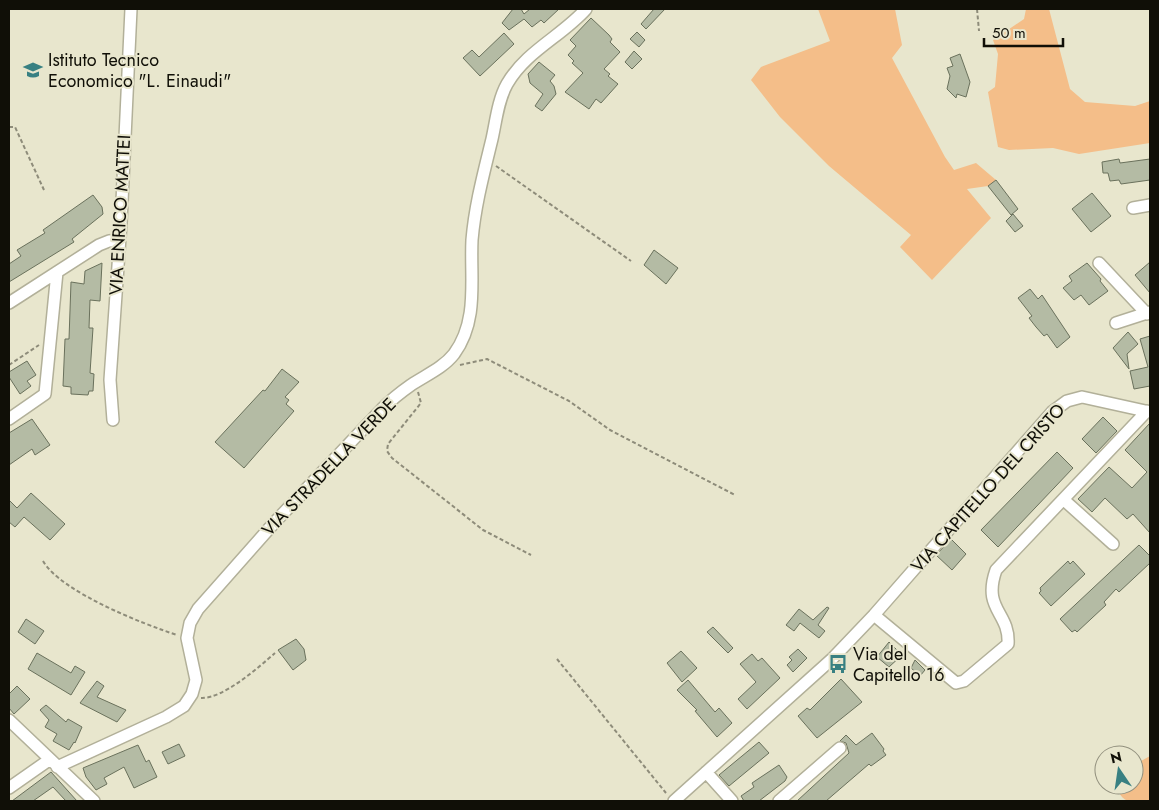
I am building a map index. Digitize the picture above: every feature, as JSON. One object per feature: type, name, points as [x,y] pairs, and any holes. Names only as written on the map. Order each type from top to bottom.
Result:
[{"type":"street","name":"VIA ENRICO MATTEI","points":[[113,420],[110,380],[120,240],[131,9]]},
{"type":"street","name":"VIA STRADELLA VERDE","points":[[187,638],[190,624],[198,609],[219,584],[382,408],[413,384],[438,369],[453,354],[463,339],[470,319],[474,224],[499,104],[506,86],[517,69],[586,9]]},
{"type":"street","points":[[1133,208],[1150,206]]},
{"type":"street","points":[[9,303],[99,245],[109,241],[120,240]]},
{"type":"street","points":[[1099,262],[1149,313],[1116,323]]},
{"type":"street","points":[[9,419],[45,394],[57,272]]},
{"type":"street","points":[[40,283],[54,296]]},
{"type":"street","name":"VIA CAPITELLO DEL CRISTO","points":[[675,801],[832,658],[874,615],[1052,412],[1068,401],[1082,397],[1149,412]]},
{"type":"street","name":"VIA CAPITELLO DEL CRISTO","points":[[874,615],[956,682],[964,681],[1008,644],[1008,632],[992,602],[992,582],[996,570],[1149,412]]},
{"type":"street","points":[[1064,500],[1113,544]]},
{"type":"street","points":[[9,788],[53,764],[166,717],[184,706],[192,694],[196,680],[187,638]]},
{"type":"street","points":[[9,720],[94,801]]},
{"type":"street","points":[[779,801],[840,748]]},
{"type":"street","points":[[706,772],[732,801]]},
{"type":"path","points":[[977,9],[979,31]]},
{"type":"path","points":[[9,127],[15,127],[20,136],[44,190]]},
{"type":"path","points":[[487,157],[511,178],[630,261]]},
{"type":"path","points":[[9,365],[43,342],[50,342]]},
{"type":"path","points":[[458,366],[487,358],[569,401],[610,430],[735,495]]},
{"type":"path","points":[[413,384],[420,396],[421,403],[388,444],[387,451],[392,458],[483,530],[531,555]]},
{"type":"path","points":[[43,562],[56,577],[101,603],[130,618],[187,638]]},
{"type":"path","points":[[192,694],[203,698],[214,695],[257,669],[275,654]]},
{"type":"path","points":[[557,659],[675,801]]},
{"type":"shaded area","points":[[818,9],[895,9],[902,45],[892,58],[945,157],[954,170],[976,163],[996,180],[988,186],[967,189],[991,218],[932,280],[900,247],[911,235],[829,166],[780,117],[751,80],[761,67],[830,41]]},
{"type":"shaded area","points":[[1026,9],[1049,9],[1070,89],[1085,102],[1135,106],[1150,101],[1150,143],[1079,154],[1053,148],[1009,150],[998,147],[988,92],[995,87],[998,54],[993,40],[1024,19]]},
{"type":"shaded area","points":[[1150,756],[1150,801],[1128,801],[1121,795],[1144,795],[1144,759]]},
{"type":"building","points":[[513,9],[521,9],[524,14],[530,9],[559,9],[544,23],[541,20],[532,27],[524,19],[509,30],[502,23]]},
{"type":"building","points":[[654,9],[665,9],[646,29],[641,24]]},
{"type":"building","points":[[591,18],[609,35],[612,39],[610,42],[620,52],[604,69],[610,74],[608,76],[618,84],[601,103],[596,99],[589,109],[565,92],[583,73],[572,63],[574,61],[568,55],[576,46],[570,40]]},
{"type":"building","points":[[637,32],[645,40],[639,47],[630,39]]},
{"type":"building","points":[[504,33],[514,44],[480,76],[463,58],[472,50],[479,57]]},
{"type":"building","points":[[634,51],[642,59],[632,69],[625,62]]},
{"type":"building","points":[[960,54],[970,82],[966,97],[957,94],[956,98],[947,89],[950,76],[947,68],[953,66],[950,58]]},
{"type":"building","points":[[539,62],[555,75],[550,81],[554,86],[556,94],[542,111],[535,106],[543,94],[530,83],[528,74]]},
{"type":"building","points":[[1119,159],[1120,163],[1150,159],[1150,180],[1121,184],[1119,180],[1110,181],[1108,173],[1103,173],[1102,162]]},
{"type":"building","points":[[996,180],[1018,209],[1011,215],[988,186]]},
{"type":"building","points":[[1092,193],[1111,216],[1091,232],[1072,209]]},
{"type":"building","points":[[93,195],[102,207],[103,214],[72,239],[74,242],[9,282],[9,264],[21,256],[17,250],[45,233],[43,230]]},
{"type":"building","points":[[1013,214],[1023,226],[1015,232],[1006,221]]},
{"type":"building","points":[[654,250],[678,268],[666,284],[644,265]]},
{"type":"building","points":[[1150,262],[1150,293],[1135,275]]},
{"type":"building","points":[[102,263],[100,301],[90,300],[89,328],[93,328],[90,373],[94,374],[93,391],[89,391],[88,395],[71,394],[71,387],[63,386],[65,339],[69,339],[71,282],[84,284],[85,271]]},
{"type":"building","points":[[1087,263],[1101,279],[1100,281],[1108,291],[1089,305],[1081,295],[1074,300],[1063,288],[1072,281],[1069,276]]},
{"type":"building","points":[[1030,289],[1038,299],[1042,295],[1070,337],[1057,348],[1047,334],[1044,336],[1036,327],[1029,318],[1032,316],[1018,298]]},
{"type":"building","points":[[1128,332],[1138,344],[1127,354],[1129,369],[1113,348]]},
{"type":"building","points":[[1150,336],[1150,386],[1134,389],[1130,371],[1148,367],[1140,339]]},
{"type":"building","points":[[27,361],[36,375],[27,381],[31,386],[20,394],[9,377],[9,372]]},
{"type":"building","points":[[282,369],[299,382],[285,397],[289,400],[286,404],[294,411],[244,468],[215,442],[263,390],[265,391]]},
{"type":"building","points":[[1103,417],[1117,431],[1096,453],[1082,439]]},
{"type":"building","points":[[32,419],[50,445],[35,455],[32,449],[9,465],[9,433]]},
{"type":"building","points":[[1150,423],[1150,533],[1133,514],[1127,519],[1105,498],[1092,512],[1078,499],[1109,467],[1132,488],[1147,472],[1125,450]]},
{"type":"building","points":[[1057,452],[1073,468],[998,547],[981,530]]},
{"type":"building","points":[[31,493],[65,524],[50,540],[24,517],[15,527],[9,522],[9,500],[17,508]]},
{"type":"building","points":[[951,539],[966,554],[952,570],[936,555]]},
{"type":"building","points":[[1139,545],[1150,556],[1150,563],[1119,592],[1116,589],[1104,602],[1106,605],[1077,632],[1075,630],[1072,632],[1060,619]]},
{"type":"building","points":[[1068,561],[1070,564],[1073,561],[1085,574],[1051,606],[1039,593],[1041,591],[1040,588]]},
{"type":"building","points":[[827,607],[829,608],[818,625],[825,631],[819,638],[800,623],[794,631],[786,625],[799,609],[813,620]]},
{"type":"building","points":[[26,619],[44,631],[35,644],[18,632]]},
{"type":"building","points":[[713,627],[733,648],[728,653],[707,632]]},
{"type":"building","points":[[296,639],[304,649],[306,660],[293,670],[278,650]]},
{"type":"building","points":[[889,642],[902,655],[889,667],[877,657]]},
{"type":"building","points":[[798,649],[807,658],[793,672],[787,665],[792,660],[789,657]]},
{"type":"building","points":[[681,651],[697,668],[682,682],[667,663]]},
{"type":"building","points":[[37,653],[71,673],[75,666],[85,672],[71,695],[28,669]]},
{"type":"building","points":[[752,654],[758,661],[762,658],[780,678],[747,709],[738,699],[756,682],[740,664]]},
{"type":"building","points":[[915,660],[925,670],[920,676],[911,668]]},
{"type":"building","points":[[841,679],[862,702],[817,738],[798,716],[807,708],[810,710]]},
{"type":"building","points":[[688,680],[715,712],[719,708],[732,723],[717,737],[695,711],[697,710],[677,690]]},
{"type":"building","points":[[97,681],[104,686],[97,697],[126,710],[117,722],[80,703]]},
{"type":"building","points":[[17,686],[30,699],[14,714],[9,708],[9,694]]},
{"type":"building","points":[[46,705],[66,722],[68,719],[82,727],[75,743],[69,750],[53,741],[57,734],[45,727],[49,720],[40,710]]},
{"type":"building","points":[[872,733],[884,749],[883,751],[886,755],[871,766],[869,764],[826,801],[797,801],[849,753],[846,743],[840,741],[846,735],[856,745]]},
{"type":"building","points":[[759,742],[769,753],[729,786],[719,775]]},
{"type":"building","points":[[179,744],[185,756],[168,764],[162,752]]},
{"type":"building","points":[[138,745],[146,762],[149,760],[157,777],[134,788],[124,767],[104,778],[107,784],[96,790],[86,777],[83,768]]},
{"type":"building","points":[[779,765],[787,777],[785,781],[759,801],[744,801],[741,796],[754,787],[752,783]]},
{"type":"building","points":[[51,772],[77,801],[66,801],[53,787],[33,801],[12,801]]},
{"type":"place","name":"Istituto Tecnico Economico \"L. Einaudi\"","points":[[33,70]]},
{"type":"place","name":"Via del Capitello 16","points":[[838,664]]}]
